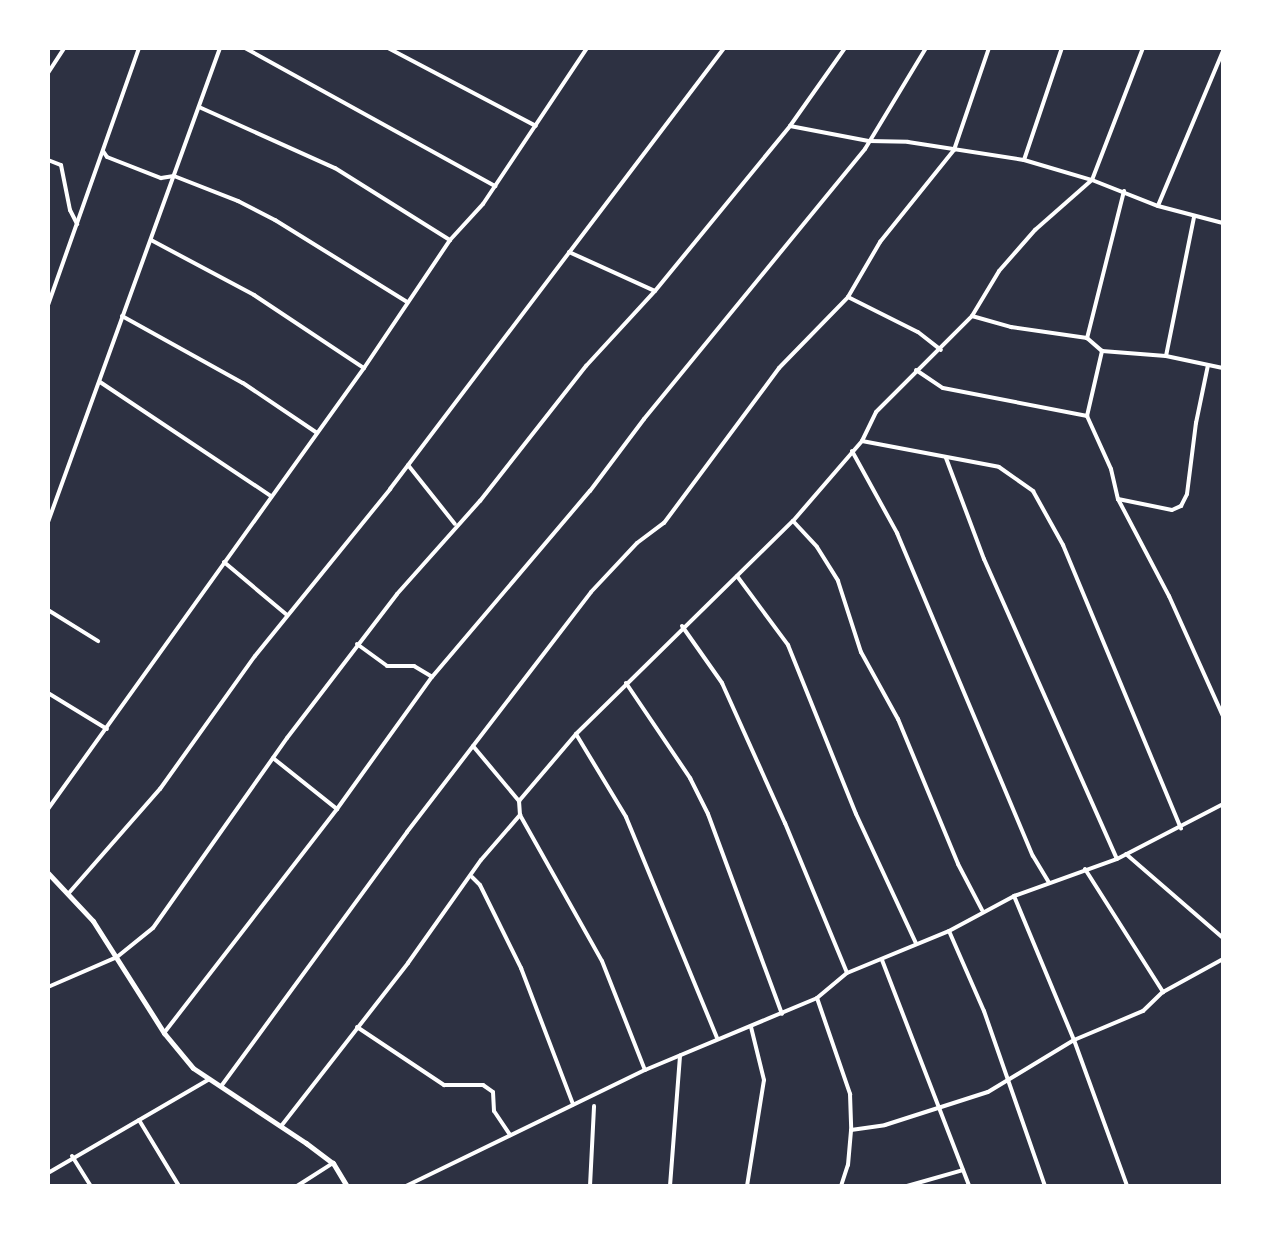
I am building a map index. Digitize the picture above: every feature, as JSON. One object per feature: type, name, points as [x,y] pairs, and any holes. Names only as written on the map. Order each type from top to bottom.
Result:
[{"type":"street","points":[[48,74],[64,48]]},
{"type":"street","points":[[48,305],[138,48]]},
{"type":"street","points":[[48,522],[220,48]]},
{"type":"street","points":[[245,48],[495,186]]},
{"type":"street","points":[[388,48],[537,126]]},
{"type":"street","points":[[48,809],[364,368],[450,240],[495,186],[587,48]]},
{"type":"street","points":[[69,895],[160,789],[287,615],[408,465],[724,48]]},
{"type":"street","points":[[48,987],[117,957],[153,928],[357,644],[455,524],[480,501],[558,399],[655,291],[790,126],[845,48]]},
{"type":"street","points":[[164,1034],[338,809],[432,677],[583,500],[869,141],[927,48]]},
{"type":"street","points":[[222,1085],[473,746],[591,592],[637,543],[664,523],[779,368],[848,297],[880,242],[954,150],[990,48]]},
{"type":"street","points":[[1024,160],[1062,48]]},
{"type":"street","points":[[519,801],[576,734],[682,626],[793,521],[862,441],[876,412],[916,370],[941,350],[972,316],[999,271],[1035,230],[1092,180],[1143,48]]},
{"type":"street","points":[[1158,206],[1223,51]]},
{"type":"street","points":[[199,107],[335,168],[450,240]]},
{"type":"street","points":[[790,126],[869,141],[908,142],[1024,160],[1092,180],[1158,206],[1223,223]]},
{"type":"street","points":[[103,151],[107,157],[161,178],[174,176],[275,220],[407,302]]},
{"type":"street","points":[[48,160],[61,165],[70,210],[77,225]]},
{"type":"street","points":[[1087,338],[1124,191]]},
{"type":"street","points":[[1166,357],[1194,217]]},
{"type":"street","points":[[151,240],[254,295],[364,368]]},
{"type":"street","points":[[569,252],[655,291]]},
{"type":"street","points":[[848,297],[918,332],[941,350]]},
{"type":"street","points":[[122,316],[243,383],[317,433]]},
{"type":"street","points":[[972,316],[1011,327],[1087,338],[1102,351],[1166,357],[1223,368]]},
{"type":"street","points":[[1102,351],[1087,416],[1111,469],[1118,499],[1154,564],[1223,716]]},
{"type":"street","points":[[1118,499],[1172,510],[1181,506],[1187,494],[1196,423],[1208,365]]},
{"type":"street","points":[[916,370],[943,388],[1087,416]]},
{"type":"street","points":[[100,382],[271,496]]},
{"type":"street","points":[[862,441],[999,467],[1036,496],[1063,545],[1181,828]]},
{"type":"street","points":[[852,451],[897,533],[1033,856],[1049,883]]},
{"type":"street","points":[[946,458],[984,559],[1117,859]]},
{"type":"street","points":[[408,465],[455,524]]},
{"type":"street","points":[[793,521],[817,548],[838,581],[861,652],[898,718],[958,864],[982,910]]},
{"type":"street","points":[[224,562],[287,615]]},
{"type":"street","points":[[737,576],[788,645],[856,814],[916,943]]},
{"type":"street","points":[[48,610],[98,641]]},
{"type":"street","points":[[682,626],[722,683],[786,823],[847,973]]},
{"type":"street","points":[[357,644],[387,666],[414,666],[432,677]]},
{"type":"street","points":[[626,683],[690,778],[708,814],[782,1014]]},
{"type":"street","points":[[48,693],[107,729]]},
{"type":"street","points":[[576,734],[626,817],[717,1038]]},
{"type":"street","points":[[473,746],[519,801],[520,815],[602,961],[645,1070]]},
{"type":"street","points":[[273,758],[338,809]]},
{"type":"street","points":[[406,1186],[645,1070],[816,998],[847,973],[949,931],[982,910],[1014,896],[1117,859],[1181,828],[1223,804]]},
{"type":"street","points":[[282,1125],[472,877],[481,860],[520,815]]},
{"type":"street","points":[[1126,854],[1223,938]]},
{"type":"street","points":[[1085,869],[1162,992]]},
{"type":"street","points":[[48,874],[69,895],[117,957],[164,1034],[208,1080],[222,1085],[333,1163],[347,1186]]},
{"type":"street","points":[[472,877],[480,885],[521,968],[573,1104]]},
{"type":"street","points":[[1014,896],[1074,1040],[1127,1186]]},
{"type":"street","points":[[949,931],[1009,1080],[1045,1186]]},
{"type":"street","points":[[850,1130],[885,1125],[988,1092],[1074,1040],[1143,1011],[1162,992],[1223,959]]},
{"type":"street","points":[[882,960],[941,1107],[969,1186]]},
{"type":"street","points":[[816,998],[833,1036],[850,1094],[848,1165],[841,1186]]},
{"type":"street","points":[[357,1027],[444,1085],[483,1085],[493,1092],[495,1111],[510,1135]]},
{"type":"street","points":[[747,1186],[764,1080],[751,1027]]},
{"type":"street","points":[[670,1186],[680,1054]]},
{"type":"street","points":[[48,1173],[72,1156],[208,1080]]},
{"type":"street","points":[[590,1186],[594,1106]]},
{"type":"street","points":[[139,1120],[179,1186]]},
{"type":"street","points":[[72,1156],[91,1186]]},
{"type":"street","points":[[297,1186],[333,1163]]},
{"type":"street","points":[[907,1186],[963,1170]]}]
